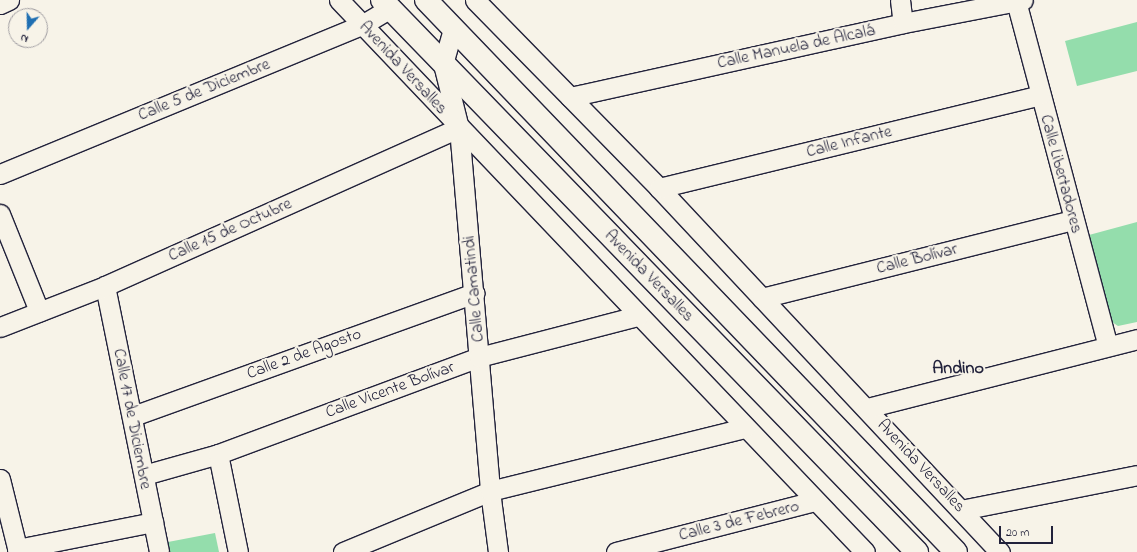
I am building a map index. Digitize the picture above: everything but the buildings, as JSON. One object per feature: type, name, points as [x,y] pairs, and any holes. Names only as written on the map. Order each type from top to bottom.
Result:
[{"type":"street","points":[[0,4],[9,0]]},
{"type":"street","name":"Avenida Versalles","points":[[339,0],[744,428],[865,552]]},
{"type":"street","name":"Avenida Versalles","points":[[426,0],[956,552]]},
{"type":"street","name":"Avenida Versalles","points":[[475,0],[658,188],[867,408],[1000,552]]},
{"type":"street","points":[[900,0],[903,23]]},
{"type":"street","name":"Calle Manuela de Alcalá","points":[[570,97],[903,23],[1019,1]]},
{"type":"street","name":"Calle Libertadores","points":[[1019,1],[1040,95],[1072,220],[1108,346]]},
{"type":"street","name":"Avenida Versalles","points":[[392,3],[443,64],[917,552]]},
{"type":"street","name":"Calle 5 de Diciembre","points":[[0,174],[362,25],[392,3]]},
{"type":"street","name":"Calle Camatindi","points":[[453,29],[443,64],[459,128],[490,491],[498,552]]},
{"type":"street","name":"Calle Infante","points":[[658,188],[1040,95]]},
{"type":"street","name":"Calle 15 de Octubre","points":[[0,327],[105,286],[459,128]]},
{"type":"street","points":[[0,214],[40,311]]},
{"type":"street","name":"Calle Bolívar","points":[[762,298],[1072,220]]},
{"type":"street","name":"Calle 17 de Diciembre","points":[[105,286],[133,416],[159,552]]},
{"type":"street","name":"Calle 2 de Agosto","points":[[133,416],[474,293]]},
{"type":"street","name":"Calle Vicente Bolívar","points":[[144,474],[218,454],[479,357],[638,316]]},
{"type":"street","points":[[867,408],[1137,339]]},
{"type":"street","points":[[343,552],[490,491],[744,428]]},
{"type":"street","points":[[218,454],[238,552]]},
{"type":"street","points":[[961,510],[1137,475]]},
{"type":"street","points":[[0,481],[18,550],[153,522]]},
{"type":"street","name":"Calle 3 de Febrero","points":[[616,552],[815,502]]},
{"type":"green space","points":[[1137,22],[1137,71],[1077,86],[1065,41]]},
{"type":"green space","points":[[1137,222],[1137,322],[1118,326],[1112,322],[1089,235]]},
{"type":"green space","points":[[215,533],[219,552],[170,552],[168,542]]},
{"type":"district","name":"Andino","points":[[958,369]]}]
